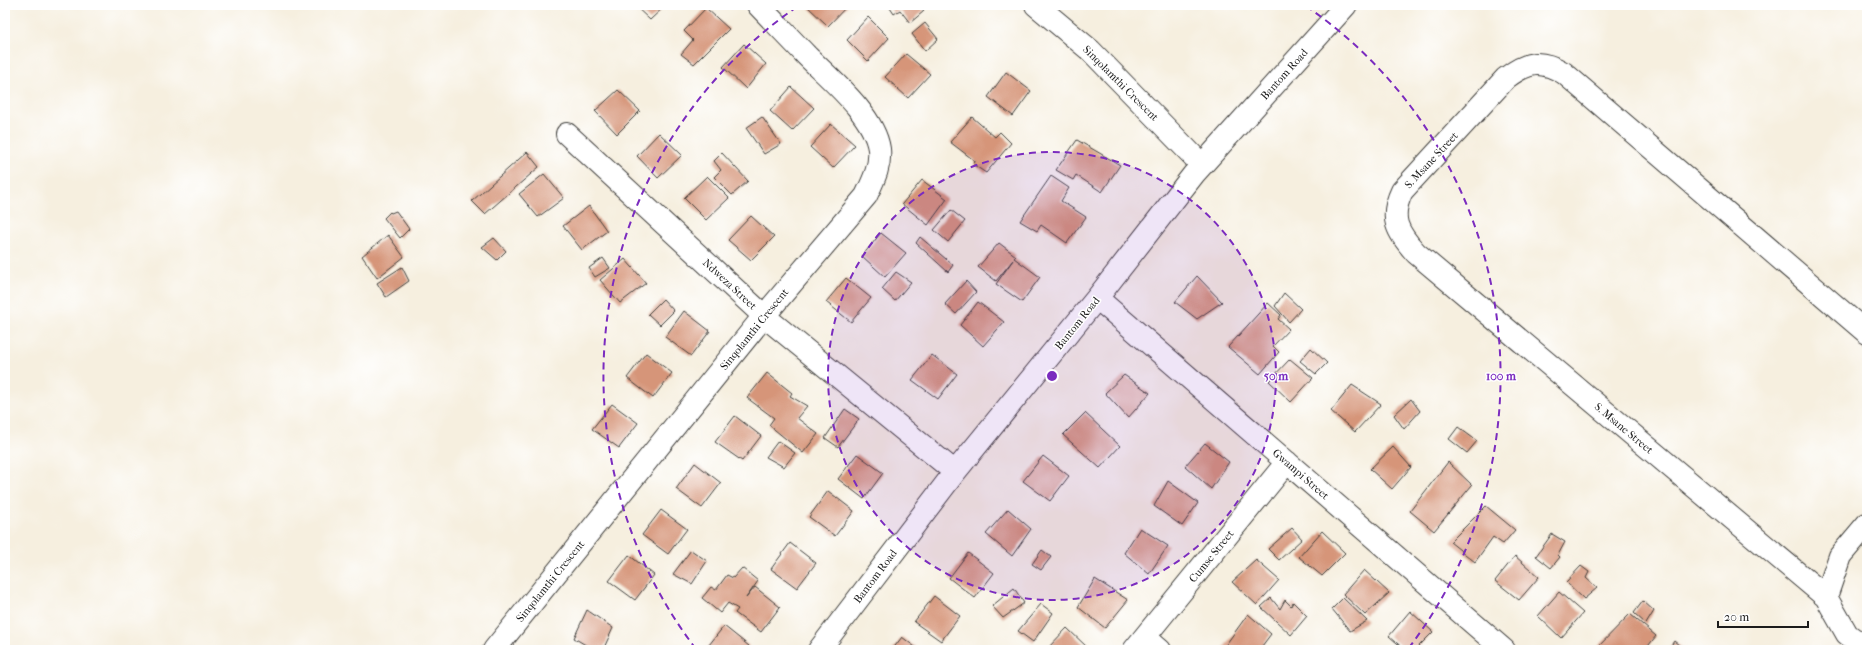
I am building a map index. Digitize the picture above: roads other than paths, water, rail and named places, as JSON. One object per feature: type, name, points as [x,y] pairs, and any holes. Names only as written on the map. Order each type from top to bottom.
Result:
[{"type":"street","name":"Sinqolamthi Crescent","points":[[494,650],[764,316],[866,196],[876,174],[879,157],[876,138],[868,123],[853,102],[758,5]]},
{"type":"street","name":"Sinqolamthi Crescent","points":[[1036,5],[1091,51],[1202,165]]},
{"type":"street","name":"Bantom Road","points":[[819,650],[955,472],[1097,298],[1202,165],[1346,5]]},
{"type":"street","name":"S. Msane Street","points":[[1826,597],[1416,253],[1403,239],[1397,226],[1395,214],[1396,203],[1402,191],[1506,78],[1518,69],[1529,65],[1541,64],[1553,67],[1564,74],[1867,333]]},
{"type":"street","name":"Ndweza Street","points":[[567,134],[764,316],[955,472]]},
{"type":"street","name":"Gwampi Street","points":[[1097,298],[1504,650]]},
{"type":"street","name":"Cumse Street","points":[[1146,646],[1287,462]]},
{"type":"street","points":[[1867,524],[1840,556],[1826,597],[1847,634],[1867,649]]}]
